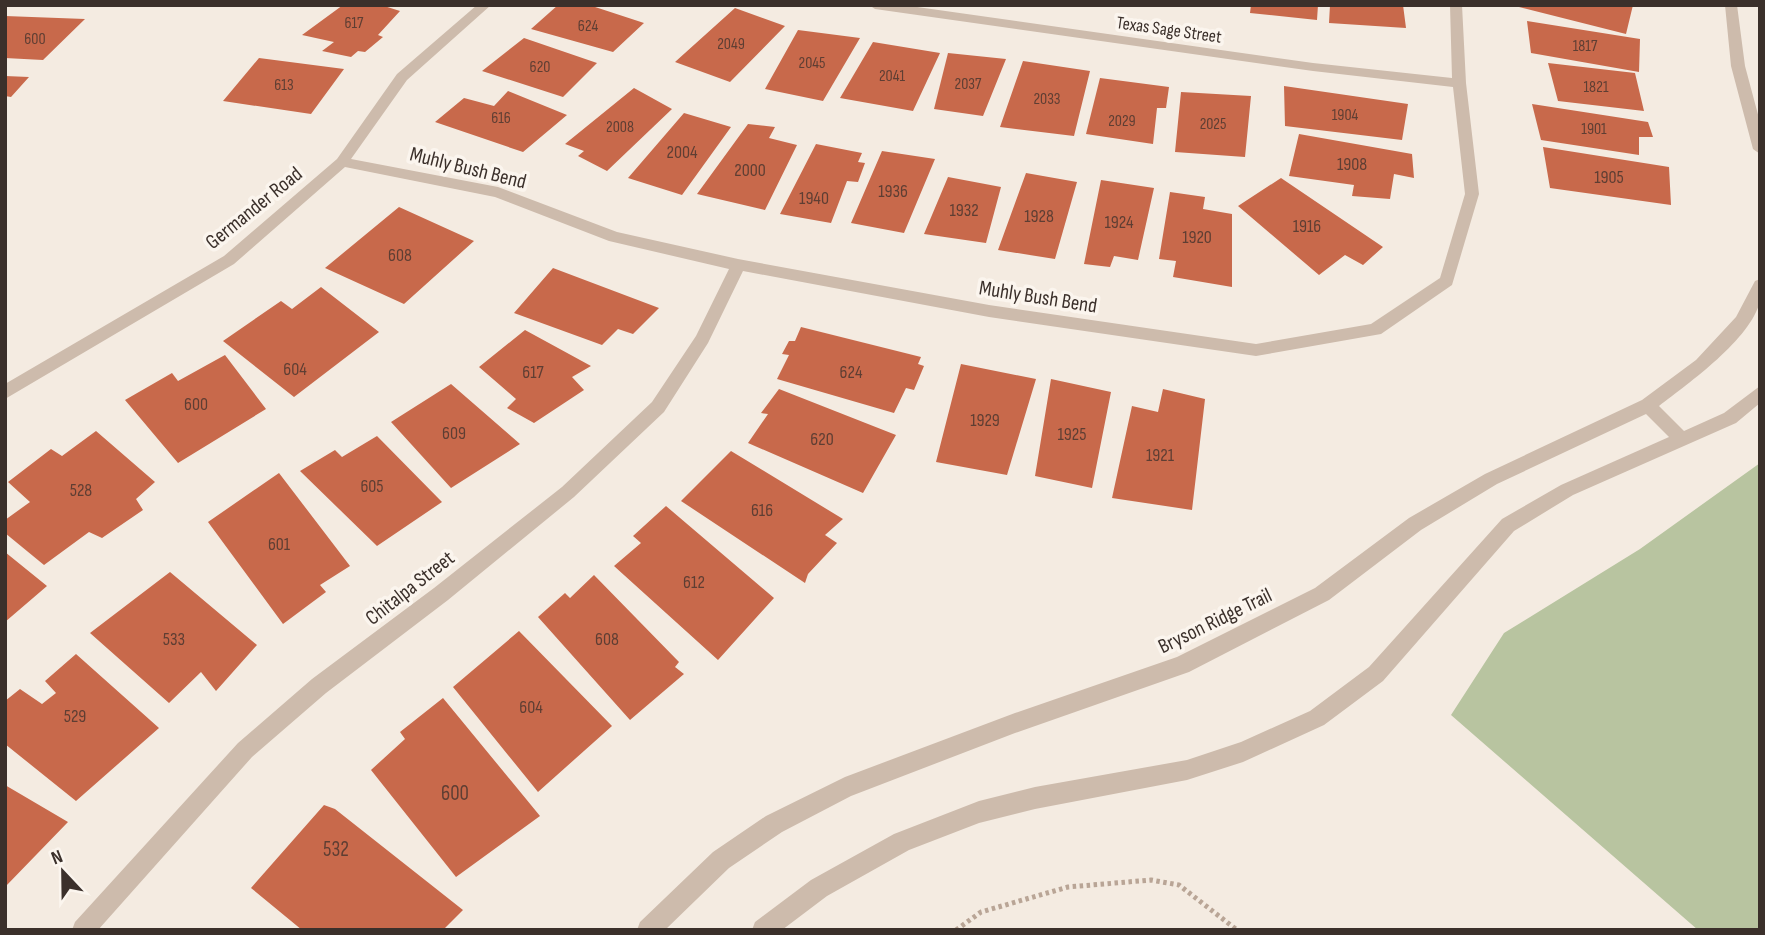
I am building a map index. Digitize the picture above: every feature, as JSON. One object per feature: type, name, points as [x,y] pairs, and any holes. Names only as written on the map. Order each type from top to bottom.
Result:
[{"type":"street","name":"Germander Road","points":[[5,392],[229,260],[342,162],[402,77],[485,5]]},
{"type":"street","name":"Texas Sage Street","points":[[875,5],[1286,64],[1459,83]]},
{"type":"street","name":"Muhly Bush Bend","points":[[342,162],[498,192],[614,237],[738,265],[989,311],[1256,351],[1375,330],[1447,281],[1472,194],[1459,83],[1456,5]]},
{"type":"street","points":[[1731,5],[1738,66],[1760,149]]},
{"type":"street","name":"Chitalpa Street","points":[[83,930],[245,750],[319,686],[441,594],[568,492],[658,407],[702,339],[738,265]]},
{"type":"street","name":"Bryson Ridge Trail","points":[[648,930],[721,860],[774,824],[845,788],[1015,723],[1182,665],[1322,594],[1415,524],[1491,479],[1648,405],[1702,365],[1742,321],[1760,285]]},
{"type":"street","points":[[763,930],[819,888],[902,842],[979,811],[1187,770],[1243,752],[1317,718],[1376,674],[1508,525],[1567,490],[1730,418],[1760,393]]},
{"type":"street","points":[[1648,405],[1682,439]]},
{"type":"path","points":[[956,930],[981,912],[1068,887],[1151,880],[1179,885],[1237,930]]},
{"type":"green space","points":[[1760,463],[1760,930],[1698,930],[1451,715],[1504,633],[1640,549]]},
{"type":"building","points":[[343,5],[381,5],[400,11],[378,35],[383,37],[365,52],[358,51],[351,57],[322,51],[334,42],[302,35]]},
{"type":"building","points":[[558,5],[589,5],[644,23],[613,52],[531,29]]},
{"type":"building","points":[[1251,5],[1318,5],[1317,20],[1250,13]]},
{"type":"building","points":[[1330,5],[1403,5],[1406,28],[1329,23]]},
{"type":"building","points":[[1511,5],[1633,5],[1626,34]]},
{"type":"building","points":[[735,8],[785,26],[730,82],[675,62]]},
{"type":"building","points":[[5,16],[85,19],[43,60],[5,58]]},
{"type":"building","points":[[1527,21],[1640,39],[1639,72],[1531,53]]},
{"type":"building","points":[[798,30],[860,38],[823,101],[765,89]]},
{"type":"building","points":[[524,38],[597,63],[563,97],[482,71]]},
{"type":"building","points":[[873,42],[940,53],[913,111],[840,98]]},
{"type":"building","points":[[948,53],[1006,59],[983,116],[934,109]]},
{"type":"building","points":[[259,58],[344,69],[311,114],[223,101]]},
{"type":"building","points":[[1023,61],[1090,71],[1074,136],[1000,127]]},
{"type":"building","points":[[1548,63],[1635,73],[1644,111],[1558,101]]},
{"type":"building","points":[[5,76],[29,77],[11,97],[5,96]]},
{"type":"building","points":[[1100,78],[1169,87],[1166,108],[1157,108],[1153,144],[1086,134]]},
{"type":"building","points":[[1284,86],[1408,104],[1402,140],[1285,126]]},
{"type":"building","points":[[634,88],[672,109],[607,171],[578,156],[584,151],[565,144]]},
{"type":"building","points":[[508,91],[567,115],[523,152],[435,122],[464,98],[494,106]]},
{"type":"building","points":[[1181,92],[1251,96],[1245,157],[1175,152]]},
{"type":"building","points":[[1532,104],[1648,122],[1653,137],[1639,137],[1639,155],[1541,140]]},
{"type":"building","points":[[684,113],[731,127],[682,195],[628,178]]},
{"type":"building","points":[[748,124],[775,127],[769,138],[797,145],[765,210],[697,194]]},
{"type":"building","points":[[1299,134],[1412,154],[1414,178],[1394,174],[1390,199],[1352,196],[1354,185],[1289,176]]},
{"type":"building","points":[[816,144],[862,153],[858,162],[865,163],[858,182],[847,181],[831,223],[780,214]]},
{"type":"building","points":[[1543,147],[1669,167],[1671,205],[1550,188]]},
{"type":"building","points":[[882,151],[935,159],[904,233],[851,223]]},
{"type":"building","points":[[1026,173],[1077,182],[1055,259],[998,250]]},
{"type":"building","points":[[948,177],[1001,187],[986,243],[924,234]]},
{"type":"building","points":[[1281,178],[1383,247],[1363,265],[1345,255],[1319,275],[1238,206]]},
{"type":"building","points":[[1101,180],[1154,188],[1138,260],[1114,256],[1110,267],[1084,264]]},
{"type":"building","points":[[1170,192],[1205,197],[1203,209],[1232,214],[1232,287],[1173,277],[1176,261],[1159,259]]},
{"type":"building","points":[[399,207],[474,241],[404,304],[325,268]]},
{"type":"building","points":[[553,268],[659,308],[633,334],[618,329],[602,345],[514,313]]},
{"type":"building","points":[[321,287],[379,332],[294,397],[223,341],[281,301],[292,309]]},
{"type":"building","points":[[801,327],[921,357],[918,364],[924,366],[914,390],[906,388],[894,413],[777,379],[789,355],[782,354],[789,341],[795,341]]},
{"type":"building","points":[[525,330],[591,366],[572,377],[584,390],[534,423],[507,408],[516,399],[479,367]]},
{"type":"building","points":[[225,355],[266,409],[178,463],[125,400],[172,373],[178,381]]},
{"type":"building","points":[[961,364],[1036,379],[1007,475],[936,462]]},
{"type":"building","points":[[1051,379],[1111,392],[1092,488],[1035,476]]},
{"type":"building","points":[[451,384],[520,444],[451,488],[391,422]]},
{"type":"building","points":[[779,389],[896,435],[863,493],[748,443],[768,414],[761,413]]},
{"type":"building","points":[[1163,389],[1205,399],[1192,510],[1112,498],[1132,406],[1158,412]]},
{"type":"building","points":[[96,431],[155,482],[136,499],[143,510],[102,538],[89,532],[44,565],[5,533],[5,520],[30,502],[8,482],[51,449],[62,456]]},
{"type":"building","points":[[377,436],[442,502],[377,546],[300,471],[335,450],[342,457]]},
{"type":"building","points":[[731,451],[843,519],[825,535],[837,543],[808,574],[805,583],[681,501]]},
{"type":"building","points":[[279,473],[350,566],[320,585],[326,592],[283,624],[208,522]]},
{"type":"building","points":[[666,506],[774,598],[718,660],[614,566],[641,543],[633,536]]},
{"type":"building","points":[[5,552],[47,586],[5,622]]},
{"type":"building","points":[[170,572],[257,645],[216,691],[201,672],[169,703],[90,633]]},
{"type":"building","points":[[594,575],[679,662],[675,667],[684,674],[630,720],[538,617],[565,593],[570,598]]},
{"type":"building","points":[[519,631],[612,726],[538,792],[453,687]]},
{"type":"building","points":[[76,654],[159,728],[76,801],[5,744],[5,701],[20,689],[42,704],[56,693],[45,681]]},
{"type":"building","points":[[443,698],[540,816],[456,877],[371,770],[405,739],[400,732]]},
{"type":"building","points":[[5,785],[68,822],[5,887]]},
{"type":"building","points":[[324,805],[335,809],[463,910],[443,930],[302,930],[251,888]]}]
